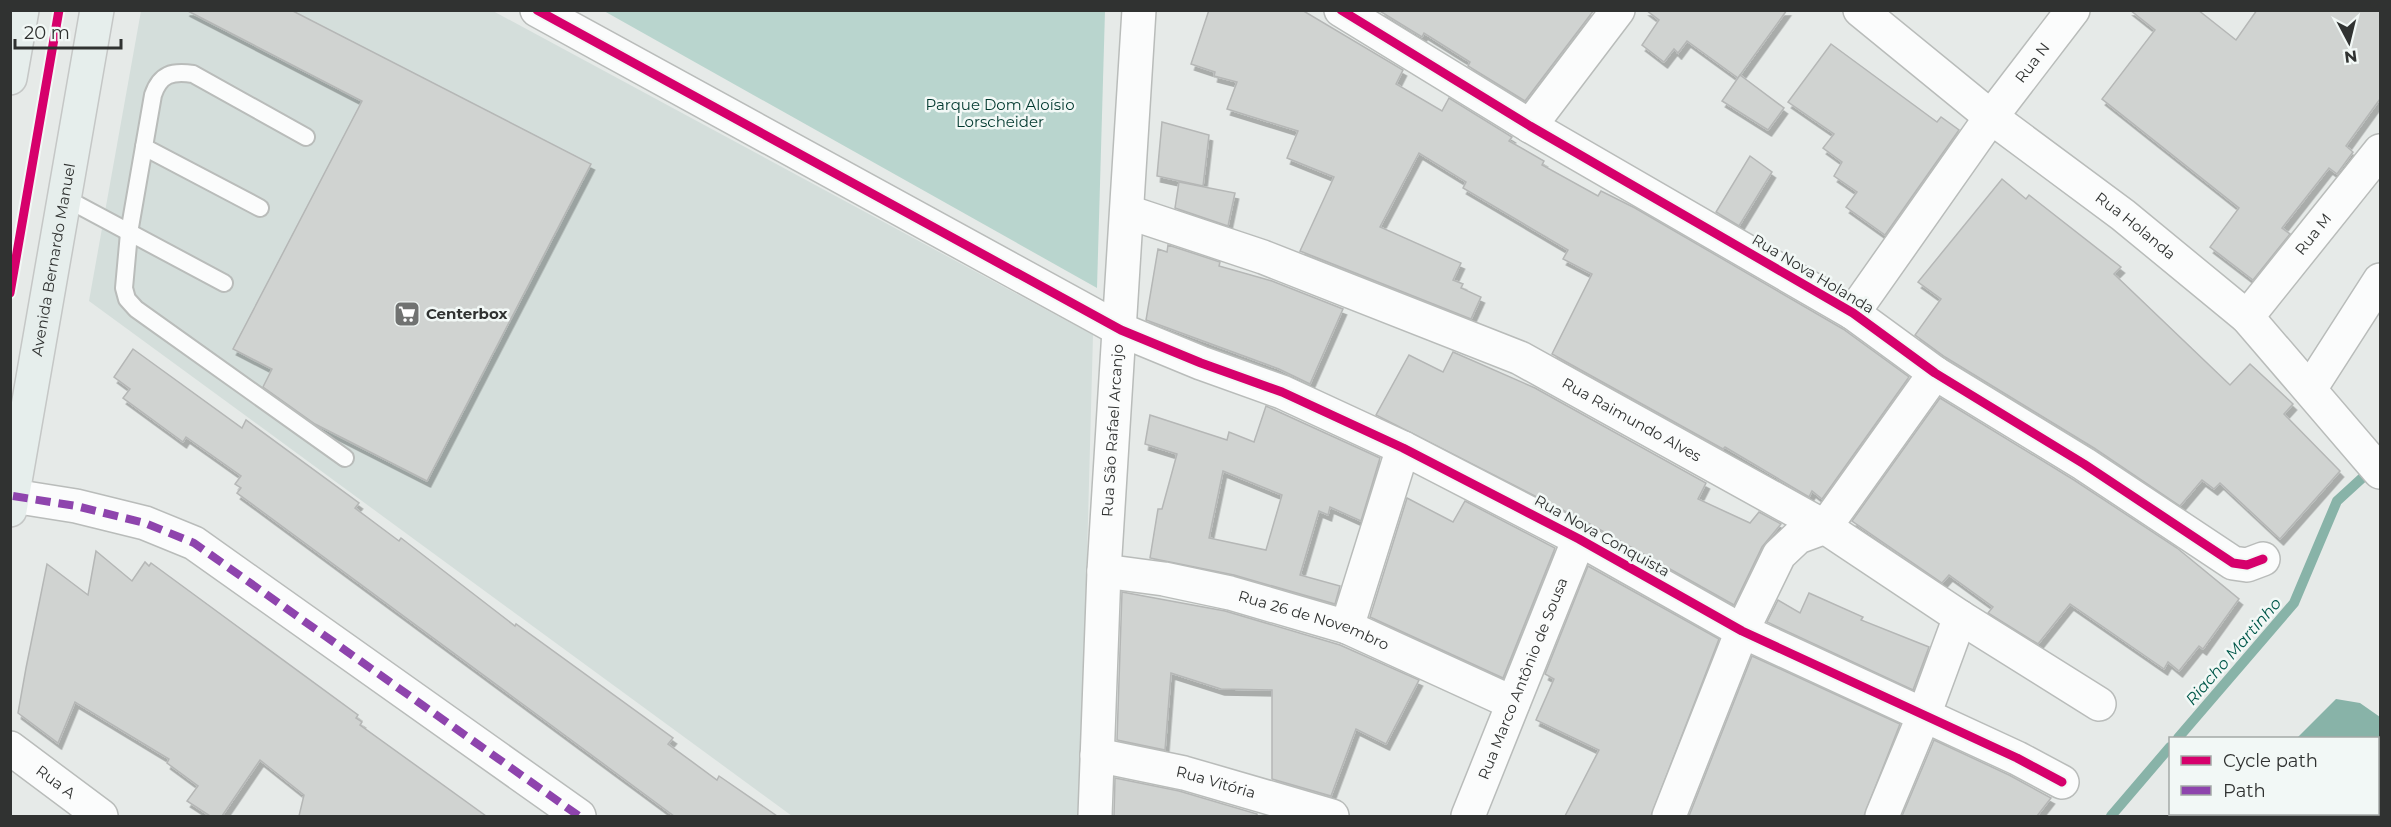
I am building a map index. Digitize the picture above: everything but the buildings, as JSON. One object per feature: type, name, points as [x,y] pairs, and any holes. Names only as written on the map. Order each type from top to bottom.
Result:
[{"type":"main road","points":[[10,78],[22,10]]},
{"type":"main road","name":"Avenida Bernardo Manuel","points":[[12,503],[97,10]]},
{"type":"street","name":"Rua Nova Conquista","points":[[537,10],[1121,330],[1201,363],[1282,392],[1404,448],[1579,539],[1742,631],[2017,758],[2062,782]]},
{"type":"street","name":"Rua São Rafael Arcanjo","points":[[1095,816],[1104,571],[1121,330],[1139,10]]},
{"type":"street","name":"Rua Nova Holanda","points":[[1341,10],[1530,126],[1853,313],[1935,373],[2084,464],[2233,562],[2247,565],[2264,559]]},
{"type":"street","points":[[1530,126],[1618,10]]},
{"type":"street","name":"Rua Holanda","points":[[1860,10],[1990,117],[2123,215],[2247,317],[2376,466]]},
{"type":"street","name":"Rua N","points":[[1853,313],[1990,117],[2073,10]]},
{"type":"street","name":"Rua M","points":[[2247,317],[2380,151]]},
{"type":"street","name":"Rua Raimundo Alves","points":[[1128,212],[1263,256],[1520,358],[1825,527],[1960,617],[2099,704]]},
{"type":"street","points":[[2310,389],[2380,280]]},
{"type":"street","points":[[1669,816],[1742,631],[1779,555],[1798,537],[1825,527],[1935,373]]},
{"type":"street","points":[[1347,627],[1404,448]]},
{"type":"street","points":[[12,503],[76,506],[145,523],[194,543],[579,816]]},
{"type":"street","name":"Rua Marco Antônio de Sousa","points":[[1468,816],[1579,539]]},
{"type":"street","name":"Rua 26 de Novembro","points":[[1104,571],[1164,579],[1230,593],[1347,627],[1513,703]]},
{"type":"street","points":[[1882,816],[1924,715],[1960,617]]},
{"type":"street","name":"Rua A","points":[[10,748],[101,816]]},
{"type":"street","name":"Rua Vitória","points":[[1097,755],[1184,773],[1332,816]]},
{"type":"lane","points":[[306,137],[193,74],[177,72],[166,75],[157,83],[144,147],[129,232],[124,288],[127,299],[136,309],[345,458]]},
{"type":"lane","points":[[144,147],[260,208]]},
{"type":"lane","points":[[64,198],[224,283]]},
{"type":"shaded area","points":[[141,11],[493,11],[1093,335],[1080,816],[792,816],[89,301]]},
{"type":"shaded area","points":[[2336,699],[2360,703],[2380,717],[2380,816],[2221,816],[2379,815],[2379,737],[2298,737]]},
{"type":"green space","name":"Parque Dom Aloísio Lorscheider","points":[[604,11],[1105,11],[1097,288]]},
{"type":"waterway","name":"Riacho Martinho","points":[[2179,737],[2294,603],[2337,501],[2372,469]]},
{"type":"waterway","name":"Riacho Martinho","points":[[2111,816],[2169,748]]},
{"type":"marked path","points":[[13,496],[76,506],[145,523],[194,543],[579,816]]},
{"type":"cycle path","points":[[10,293],[59,10]]},
{"type":"cycle path","points":[[537,10],[1121,330],[1201,363],[1282,392],[1403,448],[1579,539],[1742,631],[2017,758],[2062,782]]},
{"type":"cycle path","points":[[1341,10],[1530,126],[1853,313],[1935,373],[2084,464],[2233,563],[2247,565],[2263,559]]},
{"type":"place","name":"Centerbox","points":[[407,314]]}]
